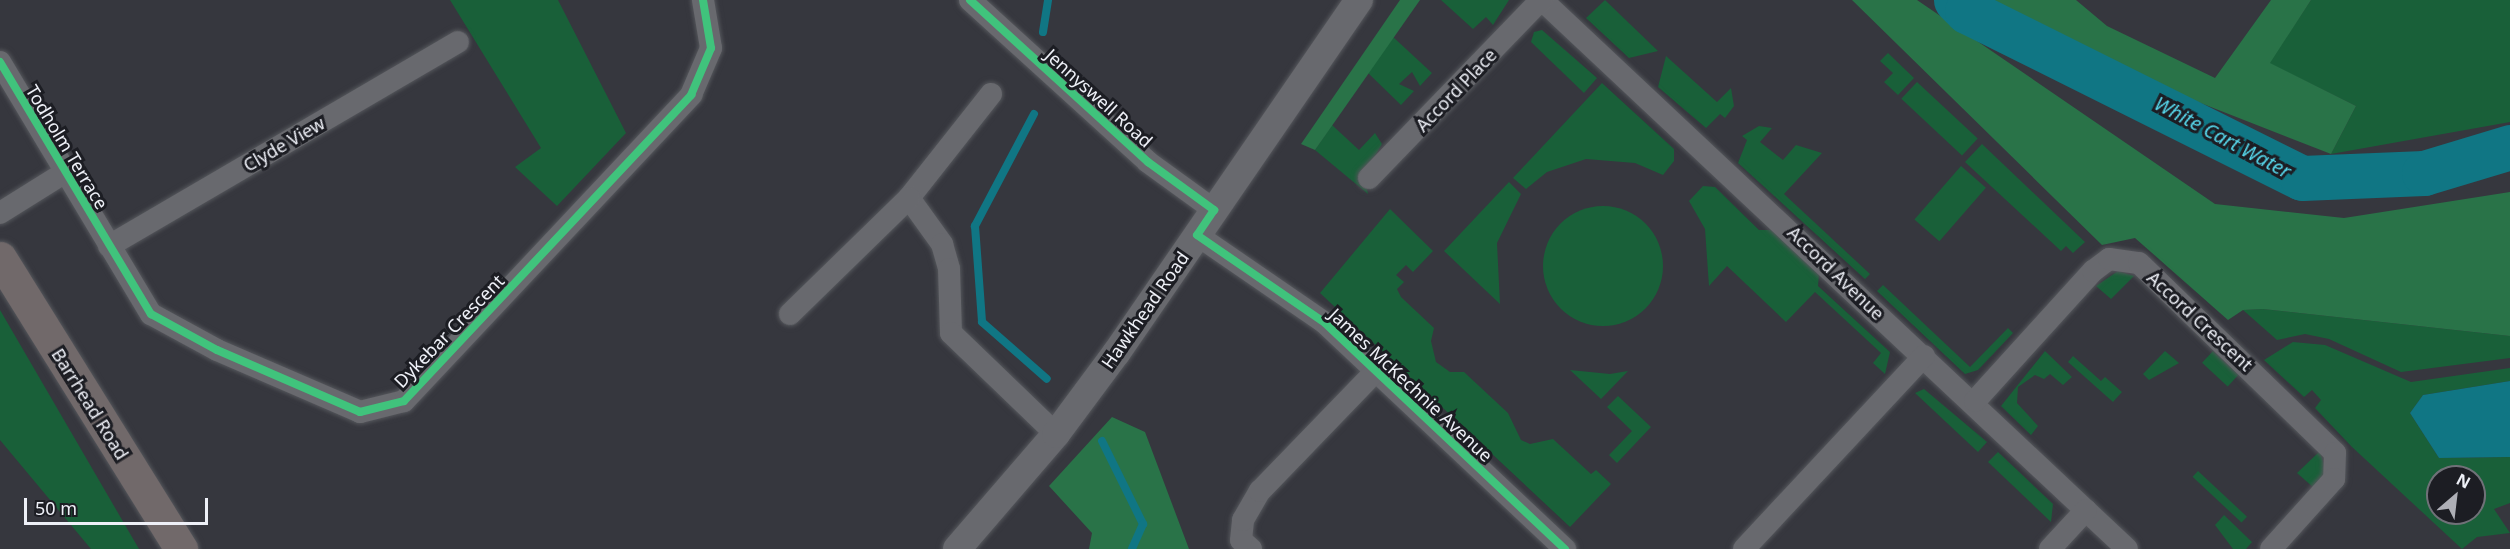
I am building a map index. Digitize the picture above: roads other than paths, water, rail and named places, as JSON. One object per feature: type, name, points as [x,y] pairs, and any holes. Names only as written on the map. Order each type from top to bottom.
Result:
[{"type":"main road","name":"Barrhead Road","points":[[0,258],[182,549]]},
{"type":"street","name":"Dykebar Crescent","points":[[109,246],[151,314],[216,350],[360,412],[404,401],[691,95],[711,48],[703,0]]},
{"type":"street","name":"Jennyswell Road","points":[[970,0],[1148,162],[1214,210]]},
{"type":"street","name":"Hawkhead Road","points":[[957,549],[1056,434],[1359,0]]},
{"type":"street","name":"Accord Place","points":[[1369,178],[1541,0]]},
{"type":"street","name":"Accord Avenue","points":[[1541,0],[1974,401],[2127,549]]},
{"type":"street","name":"Clyde View","points":[[109,246],[458,42]]},
{"type":"street","name":"Todholm Terrace","points":[[0,62],[109,246]]},
{"type":"street","points":[[790,314],[909,198],[991,94]]},
{"type":"street","points":[[0,213],[64,172]]},
{"type":"street","points":[[909,198],[942,244],[949,269],[951,333],[1056,434]]},
{"type":"street","name":"James McKechnie Avenue","points":[[1197,235],[1325,323],[1565,549]]},
{"type":"street","name":"Accord Crescent","points":[[1974,401],[2093,271],[2109,260],[2139,263],[2335,453],[2334,479],[2271,549]]},
{"type":"street","points":[[1743,549],[1924,356]]},
{"type":"street","points":[[1251,549],[1241,540],[1243,520],[1260,491],[1376,371]]},
{"type":"street","points":[[2050,549],[2086,510]]},
{"type":"water","points":[[2510,381],[2510,457],[2439,458],[2410,413],[2423,395]]},
{"type":"waterway","points":[[1043,32],[1048,0]]},
{"type":"waterway","name":"White Cart Water","points":[[1956,0],[1967,11],[2302,178],[2424,173],[2510,147]]},
{"type":"waterway","points":[[1034,114],[975,226],[982,322],[1047,379]]},
{"type":"waterway","points":[[1102,441],[1143,524],[1132,549]]}]
